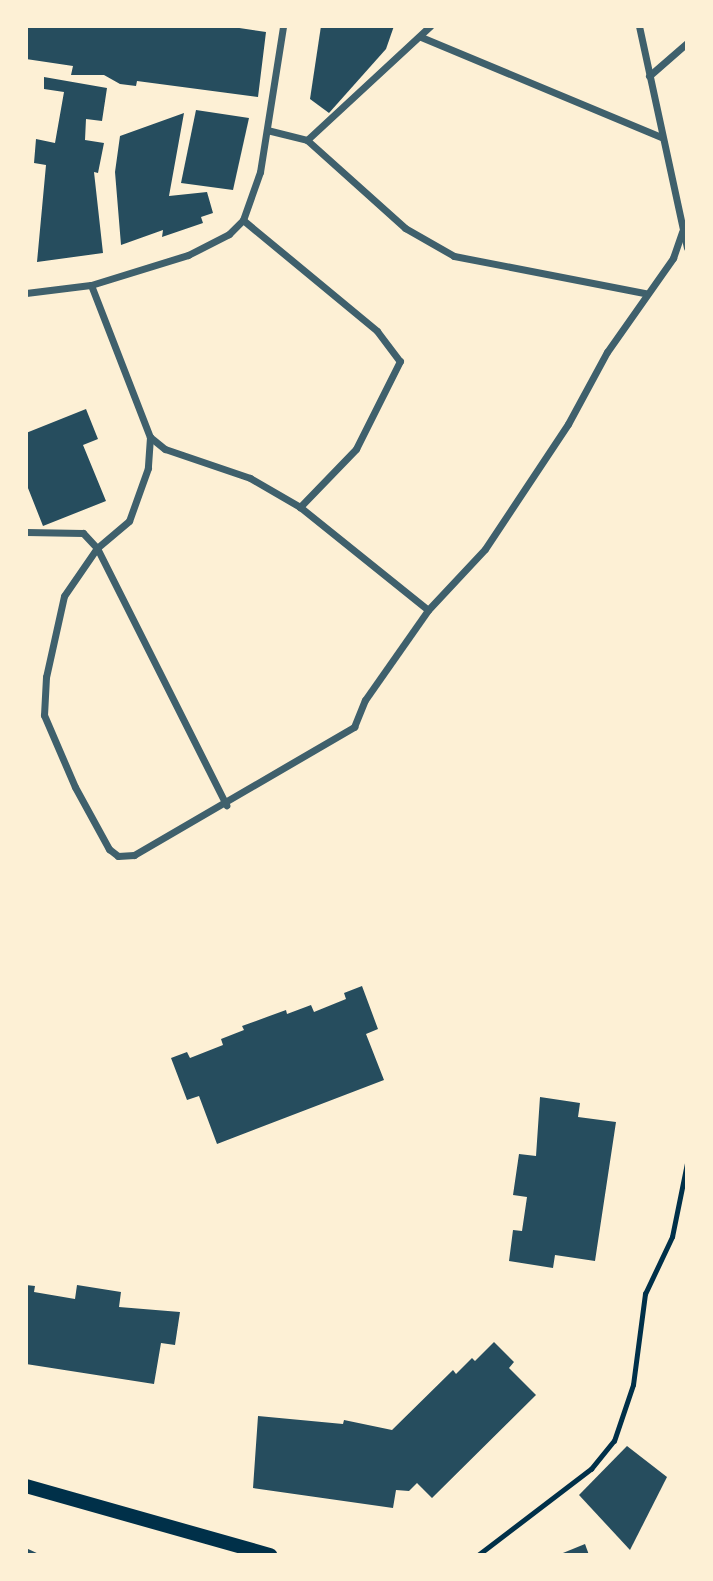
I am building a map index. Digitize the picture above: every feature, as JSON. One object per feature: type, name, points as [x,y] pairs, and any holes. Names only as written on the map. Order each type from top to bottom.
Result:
[{"type":"main road","points":[[26,1486],[270,1555]]},
{"type":"street","points":[[26,293],[91,285],[188,255],[229,234],[243,220],[253,200],[283,26]]},
{"type":"street","points":[[307,140],[430,26]]},
{"type":"street","points":[[639,26],[687,248]]},
{"type":"street","points":[[421,37],[662,136]]},
{"type":"street","points":[[649,76],[687,43]]},
{"type":"street","points":[[267,130],[307,140],[405,228],[454,257],[645,293]]},
{"type":"street","points":[[243,220],[377,331],[400,362],[356,449],[300,507]]},
{"type":"street","points":[[91,285],[150,437],[148,468],[130,521],[97,548],[64,596],[50,652],[44,715],[75,787],[109,849],[118,856],[152,847],[354,727],[365,700],[428,610],[485,549],[568,424],[645,293],[673,258],[682,232]]},
{"type":"street","points":[[150,437],[165,449],[250,478],[300,507],[428,610]]},
{"type":"street","points":[[26,532],[83,533],[97,548],[226,805]]},
{"type":"path","points":[[478,1555],[591,1469],[614,1441],[633,1385],[645,1294],[672,1237],[687,1163]]},
{"type":"building","points":[[26,26],[226,26],[266,32],[258,97],[137,81],[136,86],[120,84],[104,75],[71,75],[73,66],[26,59]]},
{"type":"building","points":[[321,26],[394,26],[386,49],[329,113],[310,99]]},
{"type":"building","points":[[44,77],[107,88],[102,121],[86,119],[85,140],[104,143],[98,173],[94,172],[103,253],[37,262],[46,165],[34,163],[36,139],[55,143],[64,92],[44,89]]},
{"type":"building","points":[[196,110],[249,118],[233,190],[181,183]]},
{"type":"building","points":[[184,113],[169,196],[207,192],[213,213],[201,217],[203,223],[162,237],[163,230],[121,245],[115,172],[120,136]]},
{"type":"building","points":[[86,409],[98,439],[83,445],[106,501],[43,526],[26,483],[26,433]]},
{"type":"building","points":[[362,986],[378,1029],[366,1034],[384,1080],[217,1144],[199,1096],[187,1100],[171,1058],[187,1052],[190,1058],[223,1045],[221,1039],[244,1030],[242,1026],[286,1010],[287,1014],[311,1005],[314,1012],[346,999],[344,993]]},
{"type":"building","points":[[540,1097],[580,1103],[578,1117],[616,1122],[595,1261],[555,1255],[553,1268],[509,1261],[513,1230],[522,1231],[527,1197],[513,1195],[519,1154],[536,1156]]},
{"type":"building","points":[[26,1285],[35,1286],[34,1292],[75,1299],[77,1285],[121,1292],[119,1307],[180,1312],[175,1345],[161,1343],[154,1384],[26,1364]]},
{"type":"building","points":[[494,1342],[514,1362],[509,1368],[536,1395],[432,1498],[417,1483],[409,1491],[396,1490],[393,1508],[253,1488],[258,1416],[343,1424],[344,1420],[392,1430],[453,1370],[456,1374],[472,1358],[475,1361]]},
{"type":"building","points":[[627,1446],[667,1477],[630,1550],[579,1495]]},
{"type":"building","points":[[585,1544],[589,1555],[558,1555]]},
{"type":"building","points":[[26,1548],[41,1555],[26,1555]]}]
